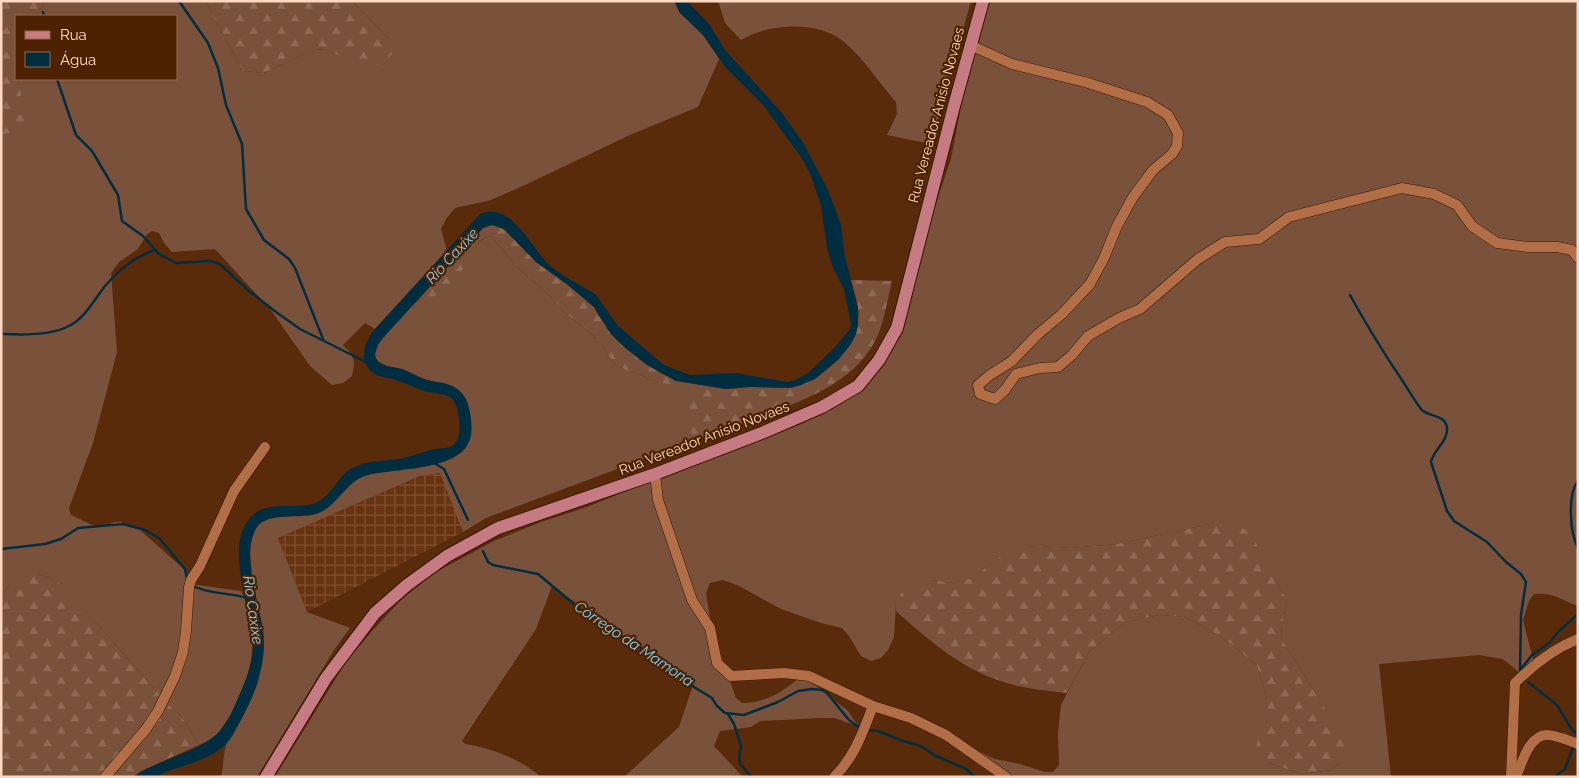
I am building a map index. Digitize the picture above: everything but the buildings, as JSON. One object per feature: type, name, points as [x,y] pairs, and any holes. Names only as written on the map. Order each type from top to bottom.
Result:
[{"type":"main road","name":"Rua Vereador Anísio Novaes","points":[[266,777],[326,678],[375,613],[447,556],[498,528],[655,474],[764,432],[822,407],[858,386],[879,360],[898,328],[982,1]]},
{"type":"street","points":[[970,45],[1012,64],[1085,82],[1147,102],[1168,115],[1178,133],[1177,146],[1172,154],[1152,170],[1133,197],[1090,284],[1062,314],[1037,335],[1012,361],[978,385],[980,394],[995,399],[1005,390],[1016,374],[1040,368],[1058,367],[1072,355],[1088,336],[1119,318],[1140,310],[1198,259],[1225,242],[1259,239],[1289,218],[1402,188],[1434,194],[1456,205],[1472,226],[1497,243],[1528,247],[1557,247],[1572,250],[1578,258]]},
{"type":"street","points":[[105,777],[146,729],[158,711],[175,676],[183,652],[187,624],[188,587],[200,566],[234,491],[265,447]]},
{"type":"street","points":[[655,474],[658,500],[692,600],[710,628],[717,663],[731,676],[784,673],[809,676],[873,706],[911,718],[946,735],[1006,777]]},
{"type":"street","points":[[1511,777],[1516,683],[1532,666],[1558,647],[1578,638]]},
{"type":"street","points":[[834,777],[845,766],[857,745],[873,706]]},
{"type":"street","points":[[1516,777],[1526,753],[1539,737],[1548,735],[1574,742]]},
{"type":"shaded area","points":[[441,473],[463,532],[307,612],[278,538],[420,476]]},
{"type":"green space","points":[[1,1],[45,1],[37,15],[15,15],[15,80],[18,80],[25,114],[24,131],[1,134]]},
{"type":"green space","points":[[45,1],[205,1],[243,71],[264,73],[310,51],[323,49],[346,58],[389,39],[352,1],[674,1],[680,13],[703,35],[719,59],[698,107],[632,134],[491,200],[455,208],[441,229],[446,247],[445,254],[375,329],[365,323],[343,345],[352,355],[354,366],[352,376],[343,383],[332,385],[310,366],[271,310],[215,249],[172,252],[164,243],[159,233],[152,231],[147,234],[138,249],[119,262],[111,273],[117,352],[93,443],[69,508],[71,515],[92,525],[103,527],[114,522],[121,522],[140,530],[187,572],[190,584],[241,591],[244,596],[252,643],[249,671],[241,693],[225,724],[212,738],[199,745],[182,717],[167,703],[60,585],[50,578],[37,574],[9,585],[1,598],[1,134],[4,134],[19,85],[18,80],[178,80],[178,15],[37,15]]},
{"type":"green space","points":[[205,1],[352,1],[389,39],[392,55],[379,65],[357,63],[322,49],[310,51],[264,73],[243,71]]},
{"type":"green space","points":[[718,1],[971,1],[931,144],[887,135],[897,114],[896,102],[864,62],[843,41],[832,34],[806,27],[764,30],[741,40],[725,23]]},
{"type":"green space","points":[[984,1],[1578,1],[1578,606],[1552,595],[1534,594],[1529,601],[1523,620],[1534,663],[1521,674],[1503,659],[1479,655],[1379,664],[1391,777],[1007,777],[974,749],[995,759],[1045,772],[1053,772],[1059,765],[1058,732],[1061,705],[1089,652],[1124,623],[1159,615],[1184,617],[1224,638],[1257,666],[1267,699],[1267,721],[1256,748],[1269,763],[1301,774],[1331,770],[1338,764],[1320,700],[1281,638],[1287,601],[1275,579],[1233,523],[1215,523],[1116,544],[1070,548],[1028,547],[992,563],[973,578],[953,583],[932,580],[896,604],[894,637],[888,650],[881,658],[871,661],[861,656],[842,628],[781,609],[737,585],[723,580],[710,583],[706,593],[712,630],[736,698],[742,703],[759,701],[782,691],[802,675],[848,711],[858,726],[834,718],[819,718],[760,721],[751,727],[720,731],[714,746],[743,777],[624,777],[679,727],[693,685],[552,586],[536,629],[462,741],[465,744],[505,755],[541,777],[275,777],[346,662],[400,601],[434,573],[494,541],[541,522],[587,507],[741,445],[801,424],[832,409],[862,388],[900,338],[921,247],[951,159],[972,49]]},
{"type":"green space","points":[[492,225],[504,229],[536,262],[594,307],[617,340],[639,359],[662,374],[683,382],[726,389],[750,387],[790,388],[819,376],[839,359],[859,316],[851,280],[892,281],[883,321],[874,343],[853,369],[840,380],[795,403],[695,440],[688,426],[688,390],[651,380],[613,363],[603,346],[594,336],[563,311],[550,296],[517,267],[491,236],[484,238],[478,243],[456,280],[449,287],[432,297],[420,301],[419,299],[483,228]]},
{"type":"green space","points":[[491,236],[517,267],[550,296],[563,311],[594,336],[603,346],[613,363],[651,380],[689,389],[689,402],[695,440],[486,518],[463,532],[440,473],[420,476],[278,538],[307,612],[350,628],[334,650],[257,777],[221,777],[227,743],[249,704],[259,676],[258,612],[250,548],[256,528],[269,518],[305,516],[319,513],[332,505],[359,478],[366,475],[444,462],[466,448],[468,403],[465,396],[456,388],[385,365],[377,360],[375,354],[381,339],[400,318],[472,253],[480,242]]},
{"type":"green space","points":[[1215,523],[1233,523],[1247,531],[1255,541],[1287,601],[1281,638],[1346,746],[1338,764],[1331,770],[1301,774],[1255,758],[1255,748],[1267,721],[1267,699],[1257,666],[1224,638],[1184,617],[1159,615],[1124,623],[1089,652],[1067,693],[1012,685],[981,673],[942,650],[896,611],[896,604],[904,588],[932,580],[953,583],[972,578],[1005,553],[1028,547],[1070,548],[1116,544]]},
{"type":"green space","points":[[25,574],[37,574],[50,578],[60,584],[167,703],[182,717],[199,745],[141,771],[133,777],[1,777],[1,598],[9,585]]},
{"type":"water","name":"Rio Caxixe","points":[[674,1],[687,1],[709,24],[725,50],[782,113],[804,144],[828,190],[841,225],[845,257],[858,309],[858,325],[851,344],[839,359],[815,379],[790,388],[750,387],[726,389],[676,381],[647,365],[624,347],[610,333],[594,307],[536,262],[504,229],[492,225],[483,228],[383,338],[375,354],[377,360],[382,364],[458,389],[469,407],[471,421],[471,435],[466,447],[443,462],[360,478],[348,487],[332,504],[318,513],[268,519],[262,522],[257,527],[252,538],[250,564],[263,630],[263,656],[254,693],[243,716],[228,741],[213,754],[156,777],[133,777],[209,740],[217,734],[234,707],[248,674],[253,648],[239,564],[239,547],[242,532],[249,519],[255,513],[270,507],[305,506],[318,502],[327,495],[341,477],[362,464],[407,457],[449,447],[456,442],[460,428],[458,412],[452,399],[443,394],[427,392],[377,375],[367,366],[364,354],[367,342],[374,330],[480,214],[491,211],[500,213],[510,219],[552,268],[596,295],[618,326],[664,365],[690,375],[736,373],[787,382],[795,380],[808,373],[835,347],[850,329],[851,324],[844,289],[833,268],[827,248],[821,206],[811,176],[803,160],[763,105],[726,68],[703,35],[680,13]]},
{"type":"waterway","points":[[179,1],[208,43],[218,68],[226,105],[242,144],[246,209],[264,240],[289,259],[295,268],[323,339]]},
{"type":"waterway","points":[[57,80],[76,135],[92,151],[118,195],[122,221],[143,236],[159,254],[176,263],[210,261],[220,264],[249,291],[300,329],[366,362]]},
{"type":"waterway","points":[[4,334],[46,333],[75,323],[85,314],[105,286],[122,269],[133,260],[154,250]]},
{"type":"waterway","points":[[1350,295],[1381,348],[1421,409],[1446,423],[1447,433],[1431,462],[1447,511],[1454,521],[1487,542],[1506,562],[1521,574],[1526,582],[1521,615],[1520,670]]},
{"type":"waterway","name":"Córrego da Mamona","points":[[434,463],[444,469],[468,520]]},
{"type":"waterway","points":[[1578,481],[1572,495],[1571,504],[1573,533],[1578,548]]},
{"type":"waterway","points":[[1,549],[45,544],[61,539],[78,528],[123,524],[145,530],[159,538],[185,569],[187,579]]},
{"type":"waterway","name":"Córrego da Mamona","points":[[483,551],[488,562],[493,565],[538,574],[587,615],[598,619],[625,639],[659,658],[694,687],[712,698],[725,713],[744,715],[778,702],[798,691],[822,690],[827,693],[849,720],[861,729]]},
{"type":"waterway","name":"Rio Caxixe","points":[[193,586],[206,591],[247,598]]},
{"type":"waterway","points":[[1521,669],[1532,655],[1548,644],[1578,614]]},
{"type":"waterway","points":[[1528,682],[1557,705],[1578,736]]},
{"type":"waterway","points":[[728,714],[734,724],[741,746],[739,759],[741,765],[752,777]]},
{"type":"waterway","name":"Córrego da Mamona","points":[[868,730],[878,731],[921,746],[934,755],[966,769],[975,777]]},
{"type":"waterway","name":"Córrego da Mamona","points":[[1554,777],[1565,769],[1574,745]]}]
